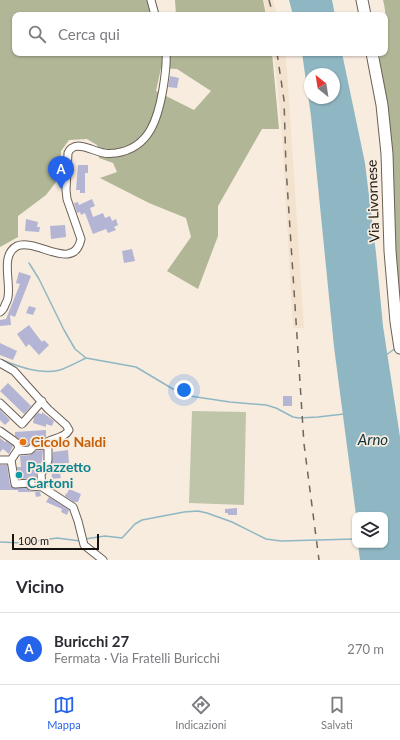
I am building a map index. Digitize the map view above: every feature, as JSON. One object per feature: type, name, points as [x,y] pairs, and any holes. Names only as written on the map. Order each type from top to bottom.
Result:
[{"type":"main road","points":[[362,0],[364,12]]},
{"type":"main road","name":"Via Livornese","points":[[373,56],[382,105],[386,139],[390,251],[395,315],[400,348]]},
{"type":"street","points":[[151,0],[154,12]]},
{"type":"street","points":[[0,312],[3,311],[9,296],[5,264],[8,252],[18,246],[31,245],[63,255],[70,254],[80,245],[81,239],[67,199],[68,153],[72,148],[77,146],[105,154],[116,153],[135,146],[148,134],[159,110],[166,67],[166,56]]},
{"type":"street","points":[[0,363],[14,371],[66,425],[69,430],[68,433],[50,440],[44,445],[34,446],[30,450],[18,449],[6,460],[14,484],[32,484],[31,486],[42,488],[73,506],[84,545],[103,560]]},
{"type":"street","points":[[0,403],[22,424],[42,401]]},
{"type":"street","points":[[0,430],[17,443],[18,449]]},
{"type":"street","points":[[42,488],[41,474],[48,460],[48,446],[44,445]]},
{"type":"shaded area","points":[[264,0],[273,0],[276,12],[266,12]]},
{"type":"shaded area","points":[[274,56],[285,56],[287,70],[304,328],[293,328],[282,133]]},
{"type":"green space","points":[[0,0],[155,0],[159,12],[12,12],[12,56],[272,56],[279,129],[262,129],[218,206],[218,236],[198,289],[167,271],[191,237],[186,218],[149,203],[100,178],[117,172],[113,163],[99,158],[97,145],[87,139],[69,140],[61,151],[60,177],[46,195],[18,216],[18,237],[0,247]],"holes":[[[161,68],[177,69],[211,91],[194,110],[156,91]]]},
{"type":"green space","points":[[175,0],[263,0],[265,12],[176,12]]},
{"type":"green space","points":[[383,0],[400,0],[400,325],[378,60],[380,56],[388,56],[388,12],[385,12]]},
{"type":"green space","points":[[192,411],[246,412],[244,505],[189,503]]},
{"type":"water","points":[[289,0],[332,0],[334,12],[292,12]]},
{"type":"water","name":"Arno","points":[[302,56],[343,56],[365,163],[383,326],[400,437],[400,560],[360,560],[358,548],[388,548],[388,512],[356,512],[334,347],[309,104],[340,104],[340,68],[304,68]]},
{"type":"building","points":[[170,76],[179,78],[177,88],[168,87]]},
{"type":"building","points":[[78,165],[88,165],[88,173],[85,173],[85,193],[80,193],[80,190],[76,190]]},
{"type":"building","points":[[92,199],[95,206],[90,208],[93,217],[103,213],[105,218],[110,216],[112,221],[116,219],[118,225],[114,227],[116,230],[108,233],[106,229],[93,234],[85,213],[81,215],[80,212],[77,213],[74,203],[78,202],[79,205]]},
{"type":"building","points":[[26,219],[38,222],[37,227],[40,227],[39,232],[25,231]]},
{"type":"building","points":[[65,225],[66,237],[51,239],[50,226]]},
{"type":"building","points":[[132,249],[135,261],[124,263],[122,251]]},
{"type":"building","points":[[19,272],[31,276],[15,317],[10,315],[11,325],[0,326],[0,320],[6,319],[20,284],[16,283]]},
{"type":"building","points":[[29,306],[36,308],[33,315],[26,313]]},
{"type":"building","points":[[29,325],[42,342],[44,340],[49,345],[39,355],[29,344],[26,347],[17,334]]},
{"type":"building","points":[[0,343],[17,351],[13,360],[0,355]]},
{"type":"building","points":[[8,383],[31,406],[24,414],[0,391]]},
{"type":"building","points":[[283,396],[292,396],[292,406],[283,406]]},
{"type":"building","points":[[0,410],[10,420],[5,425],[0,420]]},
{"type":"building","points":[[42,412],[54,421],[52,426],[46,424],[46,427],[33,423],[34,417],[38,413],[42,414]]},
{"type":"building","points":[[46,430],[46,437],[23,446],[20,439],[15,436],[15,432]]},
{"type":"building","points":[[0,438],[13,446],[9,454],[3,449],[0,452]]},
{"type":"building","points":[[43,450],[42,461],[36,474],[37,481],[31,478],[19,479],[17,467],[21,467],[20,456],[30,455],[36,451]]},
{"type":"building","points":[[68,450],[69,463],[64,463],[66,473],[60,474],[61,478],[52,479],[51,466],[53,452]]},
{"type":"building","points":[[0,465],[7,465],[10,485],[13,488],[27,488],[30,491],[40,492],[41,496],[36,497],[35,492],[0,490]]},
{"type":"building","points":[[69,489],[81,494],[78,502],[74,502],[65,496]]},
{"type":"building","points":[[49,497],[69,510],[67,515],[61,512],[62,509],[46,502]]},
{"type":"building","points":[[237,508],[237,515],[228,515],[228,513],[225,513],[225,509]]},
{"type":"waterway","points":[[29,263],[39,279],[75,349],[86,358],[136,367],[183,395],[230,402],[266,405],[276,408],[293,417],[299,418],[344,414]]},
{"type":"waterway","points":[[386,355],[396,348]]},
{"type":"waterway","points":[[2,360],[23,368],[45,372],[60,370],[86,358]]},
{"type":"waterway","points":[[85,539],[105,536],[122,538],[135,524],[142,520],[184,512],[198,511],[232,522],[266,539],[281,541],[352,539]]},
{"type":"waterway","points":[[0,542],[22,543],[57,538],[80,541]]},
{"type":"railway","points":[[269,0],[272,12]]},
{"type":"railway","points":[[277,56],[284,100],[286,167],[304,444],[319,560]]},
{"type":"place","name":"Buricchi 27","points":[[61,189]]},
{"type":"place","name":"Cicolo Naldi","points":[[23,442]]},
{"type":"place","name":"Palazzetto Cartoni","points":[[19,475]]}]
